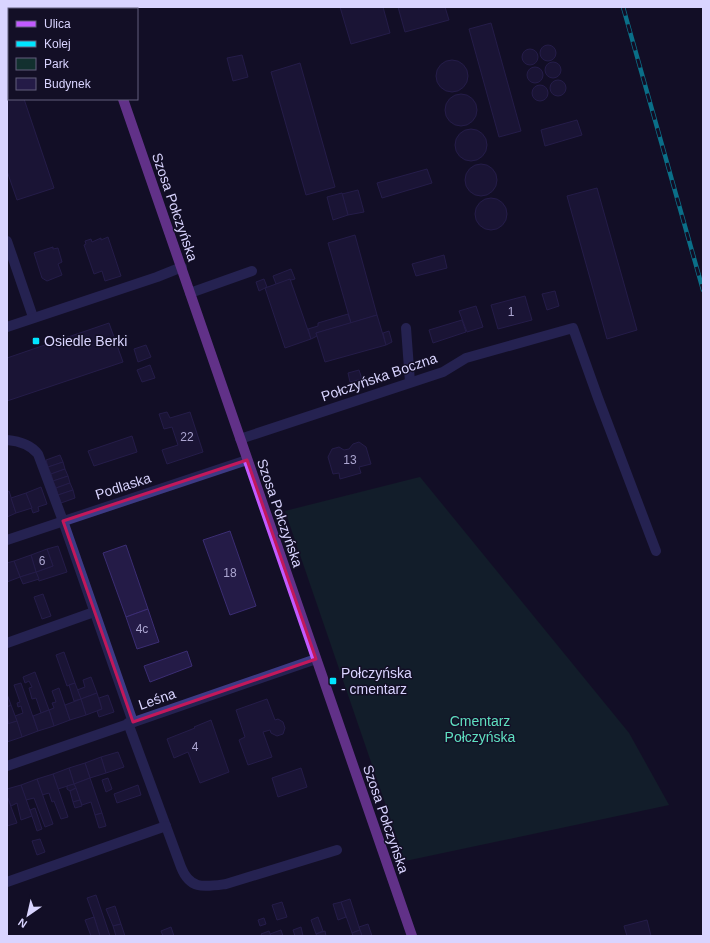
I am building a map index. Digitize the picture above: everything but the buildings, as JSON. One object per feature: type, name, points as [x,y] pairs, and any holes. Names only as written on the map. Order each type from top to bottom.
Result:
[{"type":"main road","name":"Szosa Połczyńska","points":[[123,100],[412,936]]},
{"type":"street","points":[[7,241],[33,318]]},
{"type":"street","points":[[7,327],[182,267]]},
{"type":"street","points":[[190,293],[252,271]]},
{"type":"street","points":[[406,328],[410,382]]},
{"type":"street","name":"Połczyńska Boczna","points":[[240,439],[443,372],[466,358],[572,328],[656,551]]},
{"type":"street","points":[[7,440],[25,444],[36,452],[63,521],[184,875],[193,884],[199,886],[226,884],[337,850]]},
{"type":"street","name":"Podlaska","points":[[7,540],[247,460]]},
{"type":"street","points":[[7,643],[94,612]]},
{"type":"street","name":"Leśna","points":[[7,766],[316,659]]},
{"type":"street","points":[[7,882],[166,826]]},
{"type":"highlighted area","points":[[247,460],[316,659],[133,722],[63,521]]},
{"type":"green space","name":"Cmentarz Połczyńska","points":[[420,477],[629,733],[669,805],[405,861],[285,511]]},
{"type":"railway","points":[[623,7],[703,290]]},
{"type":"place","name":"Osiedle Berki","points":[[36,341]]},
{"type":"place","name":"Połczyńska - cmentarz","points":[[333,681]]}]
